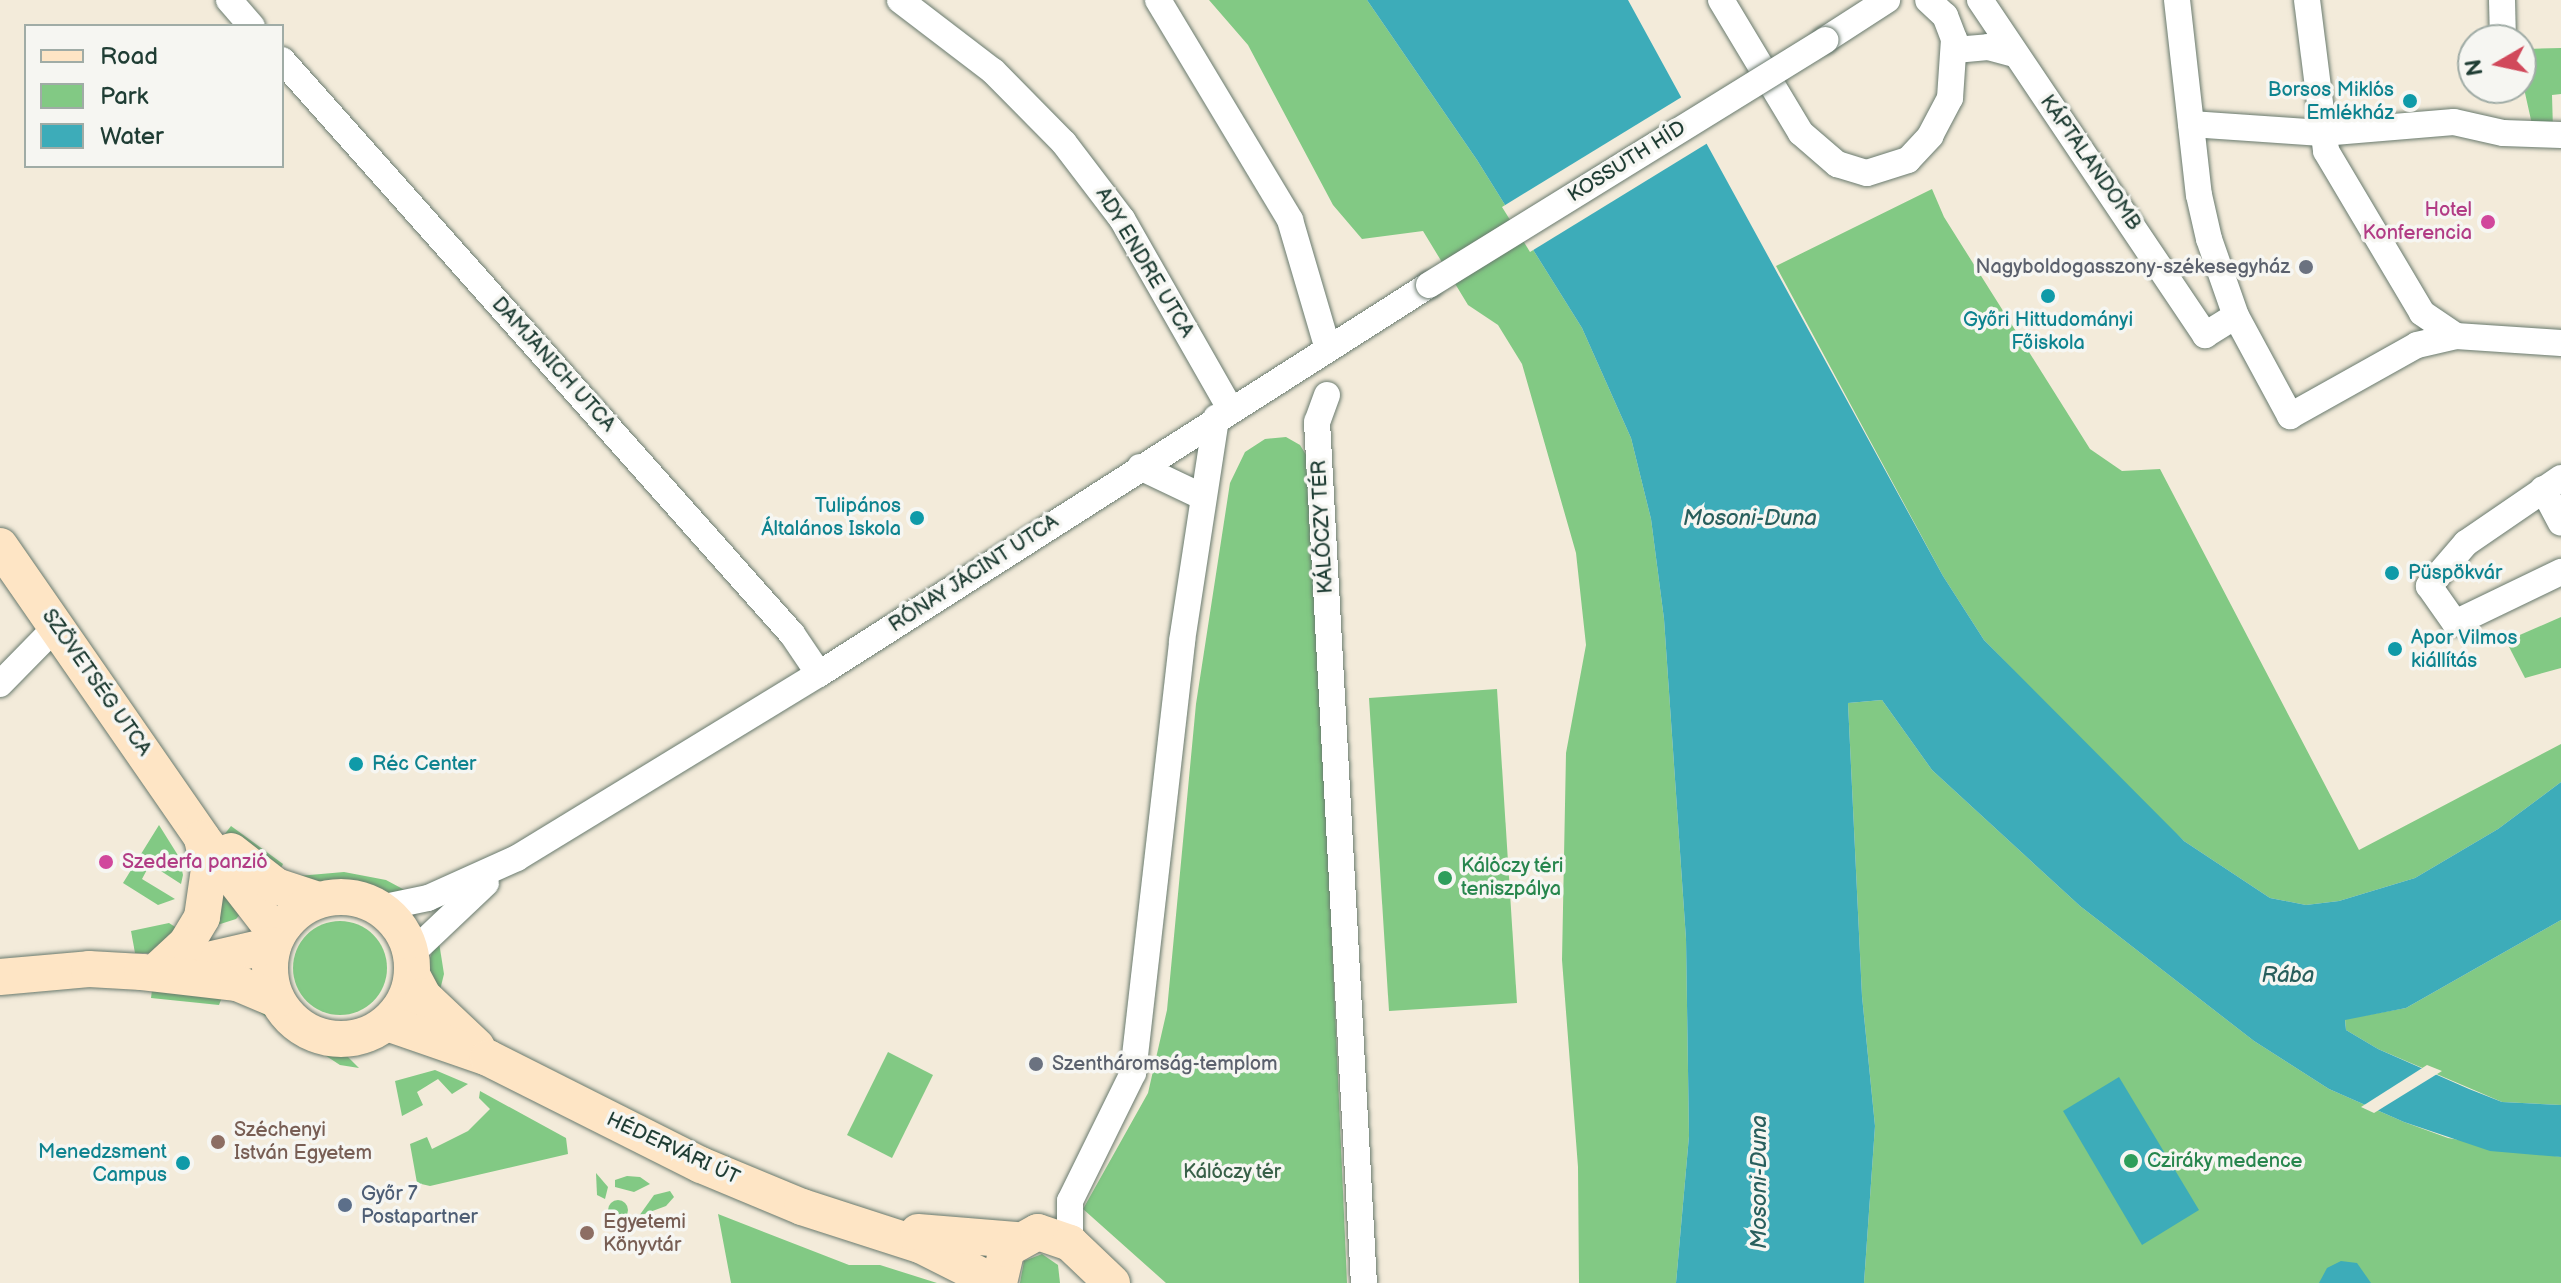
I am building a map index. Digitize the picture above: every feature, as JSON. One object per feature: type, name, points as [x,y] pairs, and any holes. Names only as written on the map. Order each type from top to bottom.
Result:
[{"type":"street","points":[[229,0],[250,24]]},
{"type":"street","name":"ADY ENDRE UTCA","points":[[900,0],[993,71],[1064,143],[1122,219],[1224,414]]},
{"type":"street","points":[[1158,0],[1290,220],[1328,349]]},
{"type":"street","points":[[1721,0],[1801,133],[1826,157],[1857,171],[1897,167],[1930,136],[1950,98],[1955,50],[1945,16],[1928,0]]},
{"type":"street","name":"KOSSUTH HÍD","points":[[1429,285],[1887,0]]},
{"type":"street","name":"KÁPTALANDOMB","points":[[1980,0],[2205,335],[2236,316]]},
{"type":"street","points":[[2177,0],[2191,124],[2209,239],[2236,316],[2290,416],[2417,345],[2456,336],[2561,343]]},
{"type":"street","points":[[2307,0],[2326,151],[2422,313],[2456,336]]},
{"type":"street","points":[[2502,0],[2503,24]]},
{"type":"street","points":[[1955,50],[1988,47],[2015,54]]},
{"type":"street","name":"DAMJANICH UTCA","points":[[284,62],[792,634],[819,674]]},
{"type":"street","points":[[2191,124],[2322,133],[2454,122],[2503,133],[2561,135]]},
{"type":"street","name":"RÓNAY JÁCINT UTCA","points":[[380,908],[428,898],[517,858],[819,674],[1429,285]]},
{"type":"street","name":"KÁLÓCZY TÉR","points":[[1327,395],[1317,422],[1350,1072],[1364,1283]]},
{"type":"street","points":[[1077,1260],[1070,1201],[1133,1073],[1201,496],[1224,414]]},
{"type":"street","points":[[1140,467],[1201,496]]},
{"type":"street","points":[[2561,523],[2552,484],[2466,543],[2429,586],[2455,623],[2561,572]]},
{"type":"street","name":"SZÖVETSÉG UTCA","points":[[0,546],[275,940]]},
{"type":"street","points":[[0,684],[57,626]]},
{"type":"street","points":[[152,970],[186,944],[202,917],[209,869],[198,828]]},
{"type":"street","name":"SZÖVETSÉG UTCA","points":[[198,828],[276,886],[318,900]]},
{"type":"street","name":"RÓNAY JÁCINT UTCA","points":[[412,965],[517,858]]},
{"type":"street","points":[[350,898],[380,908],[405,936],[412,965],[400,1009],[387,1023],[359,1038],[320,1037],[295,1023],[277,1000],[269,963],[275,940],[288,920],[318,900],[350,898]]},
{"type":"street","points":[[152,970],[209,962],[275,940]]},
{"type":"street","name":"HÉDERVÁRI ÚT","points":[[412,965],[423,996],[488,1058]]},
{"type":"street","points":[[0,977],[89,969],[152,970],[237,983],[277,1000]]},
{"type":"street","name":"HÉDERVÁRI ÚT","points":[[387,1023],[488,1058],[701,1165],[961,1262],[997,1283]]},
{"type":"street","name":"HÉDERVÁRI ÚT","points":[[863,1227],[1016,1240]]},
{"type":"street","points":[[997,1283],[1000,1260],[1016,1240],[1038,1232],[1112,1283]]},
{"type":"green space","points":[[1209,0],[1367,0],[1477,160],[1582,328],[1631,438],[1651,519],[1664,619],[1686,939],[1689,1136],[1676,1283],[1579,1283],[1578,1167],[1562,960],[1566,753],[1586,645],[1576,553],[1522,364],[1498,325],[1468,305],[1423,231],[1362,239],[1333,205],[1248,45]]},
{"type":"green space","points":[[2561,48],[2561,94],[2552,95],[2553,130],[2533,129],[2527,104],[2537,104],[2537,49]]},
{"type":"green space","points":[[1932,189],[1944,217],[2090,449],[2122,471],[2160,469],[2359,850],[2561,744],[2561,782],[2498,829],[2415,878],[2339,901],[2306,905],[2270,898],[2184,841],[2152,812],[1984,640],[1943,576],[1776,266]]},
{"type":"green space","name":"Kálóczy tér","points":[[1286,437],[1300,445],[1311,463],[1347,1283],[1166,1283],[1083,1209],[1148,1093],[1167,1010],[1196,704],[1230,483],[1245,452],[1265,439]]},
{"type":"green space","points":[[2561,617],[2561,668],[2525,678],[2506,641]]},
{"type":"green space","points":[[1497,689],[1517,1003],[1389,1011],[1369,698]]},
{"type":"green space","points":[[1882,700],[1932,770],[2080,906],[2254,1041],[2329,1089],[2404,1122],[2448,1138],[2561,1157],[2561,1283],[1864,1283],[1875,1126],[1862,996],[1848,703]]},
{"type":"green space","points":[[159,825],[179,857],[183,875],[181,884],[150,864],[142,879],[175,899],[158,905],[123,883]]},
{"type":"green space","points":[[231,826],[283,864],[277,876],[224,835]]},
{"type":"green space","points":[[344,872],[386,880],[414,895],[387,897],[342,882],[307,888],[298,876]]},
{"type":"green space","points":[[215,877],[247,907],[236,919],[214,926]]},
{"type":"green space","points":[[2561,920],[2561,1105],[2502,1102],[2378,1049],[2346,1030],[2345,1019],[2406,1008]]},
{"type":"green space","points":[[340,921],[358,924],[373,935],[384,950],[387,968],[384,986],[373,1001],[358,1012],[340,1015],[322,1012],[307,1001],[296,986],[293,968],[296,950],[307,935],[322,924]]},
{"type":"green space","points":[[169,923],[183,932],[153,953],[135,953],[131,931]]},
{"type":"green space","points":[[438,936],[444,974],[438,998],[427,966]]},
{"type":"green space","points":[[152,990],[224,992],[219,1005],[151,998]]},
{"type":"green space","points":[[250,1006],[273,1013],[300,1038],[347,1056],[359,1068],[340,1065]]},
{"type":"green space","points":[[888,1052],[933,1075],[892,1158],[847,1135]]},
{"type":"green space","points":[[435,1070],[468,1084],[452,1094],[438,1079],[417,1092],[423,1105],[402,1116],[395,1081]]},
{"type":"green space","points":[[480,1091],[566,1138],[568,1154],[430,1186],[417,1183],[410,1144],[427,1137],[432,1149],[468,1131],[490,1109],[479,1098]]},
{"type":"green space","points":[[596,1173],[608,1187],[605,1199],[597,1195]]},
{"type":"green space","points":[[627,1176],[640,1177],[650,1184],[634,1192],[615,1187],[615,1180]]},
{"type":"green space","points":[[670,1191],[674,1197],[666,1206],[639,1216],[654,1195]]},
{"type":"green space","points":[[618,1200],[625,1203],[628,1210],[625,1217],[618,1220],[611,1217],[608,1210],[611,1203]]},
{"type":"green space","points":[[718,1214],[849,1265],[880,1265],[937,1283],[731,1283]]},
{"type":"green space","points":[[1042,1254],[1058,1265],[1060,1283],[1020,1283],[1024,1261]]},
{"type":"water","points":[[1367,0],[1628,0],[1943,576],[1984,640],[2184,841],[2270,898],[2306,905],[2339,901],[2415,878],[2498,829],[2561,782],[2561,920],[2406,1008],[2345,1020],[2346,1030],[2378,1049],[2502,1102],[2561,1105],[2561,1157],[2490,1151],[2404,1122],[2329,1089],[2254,1041],[2080,906],[1932,770],[1882,700],[1848,703],[1862,996],[1875,1126],[1864,1283],[1676,1283],[1689,1136],[1686,939],[1664,619],[1651,519],[1631,438],[1582,328],[1477,160]]},
{"type":"water","name":"Cziráky medence","points":[[2119,1077],[2199,1210],[2142,1245],[2063,1111]]},
{"type":"water","points":[[2341,1261],[2357,1263],[2371,1283],[2319,1283],[2327,1268]]},
{"type":"pier","points":[[1685,95],[1711,141],[1530,252],[1502,207]]},
{"type":"pier","points":[[2427,1065],[2442,1071],[2374,1113],[2361,1107]]},
{"type":"place","name":"Borsos Miklós Emlékház","points":[[2410,101]]},
{"type":"place","name":"Hotel Konferencia","points":[[2488,222]]},
{"type":"place","name":"Nagyboldogasszony-székesegyház","points":[[2306,267]]},
{"type":"place","name":"Győri Hittudományi Főiskola","points":[[2048,296]]},
{"type":"place","name":"Tulipános Általános Iskola","points":[[917,518]]},
{"type":"place","name":"Püspökvár","points":[[2392,573]]},
{"type":"place","name":"Apor Vilmos kiállítás","points":[[2395,649]]},
{"type":"place","name":"Réc Center","points":[[356,764]]},
{"type":"place","name":"Szederfa panzió","points":[[106,862]]},
{"type":"place","name":"Kálóczy téri teniszpálya","points":[[1445,878]]},
{"type":"place","name":"Szentháromság-templom","points":[[1036,1064]]},
{"type":"place","name":"Széchenyi István Egyetem","points":[[218,1142]]},
{"type":"place","name":"Cziráky medence","points":[[2131,1161]]},
{"type":"place","name":"Menedzsment Campus","points":[[183,1163]]},
{"type":"place","name":"Győr 7 Postapartner","points":[[345,1205]]},
{"type":"place","name":"Egyetemi Könyvtár","points":[[587,1233]]},
{"type":"water label","name":"Mosoni-Duna","points":[[1750,519]]},
{"type":"water label","name":"Rába","points":[[2288,976]]},
{"type":"water label","name":"Mosoni-Duna","points":[[1760,1182]]}]
